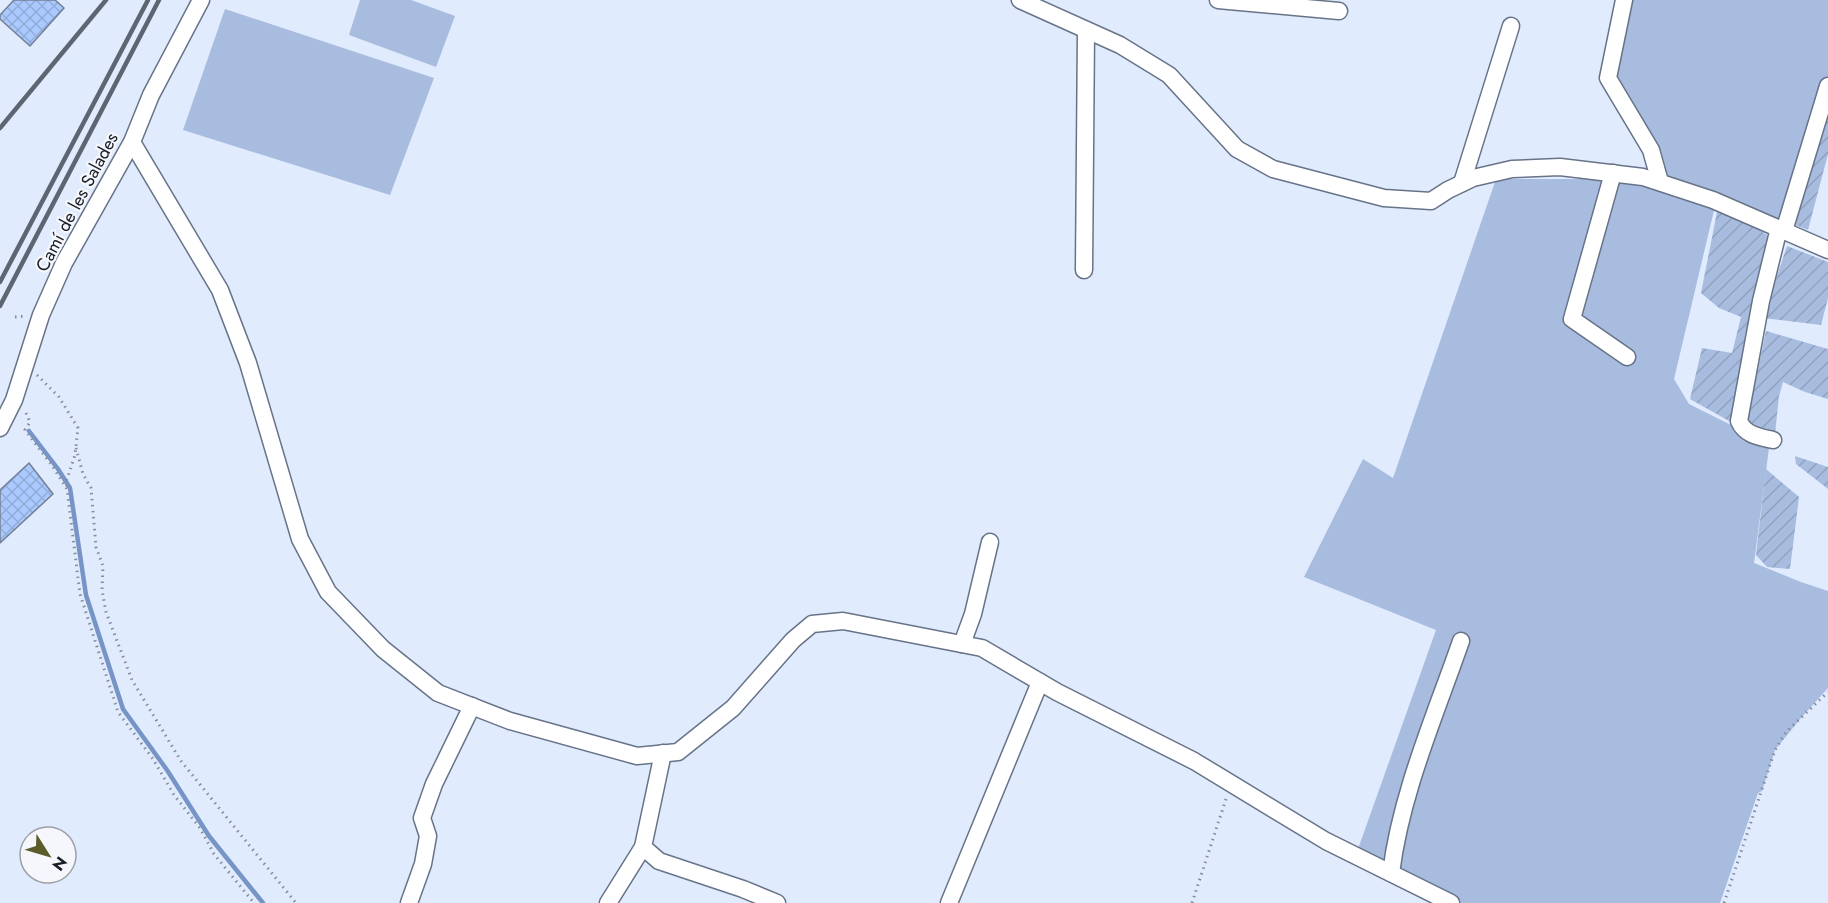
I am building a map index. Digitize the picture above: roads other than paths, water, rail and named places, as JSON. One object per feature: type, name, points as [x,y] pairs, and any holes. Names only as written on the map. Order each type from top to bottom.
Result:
[{"type":"street","name":"Camí de les Salades","points":[[0,428],[17,391],[41,315],[64,263],[132,142],[151,95],[201,0]]},
{"type":"street","points":[[1020,0],[1120,45],[1169,75],[1237,149],[1273,169],[1384,198],[1431,201],[1473,178],[1512,169],[1560,167],[1643,177],[1713,200],[1828,250]]},
{"type":"street","points":[[1218,0],[1339,11]]},
{"type":"street","points":[[1624,0],[1608,78],[1651,150],[1660,182]]},
{"type":"street","points":[[1462,183],[1511,26]]},
{"type":"street","points":[[1084,270],[1086,30]]},
{"type":"street","points":[[1773,440],[1755,436],[1742,428],[1739,421],[1763,325],[1781,230],[1828,86]]},
{"type":"street","points":[[132,142],[220,290],[248,363],[300,539],[328,592],[383,649],[438,693],[510,720],[636,756],[678,752],[733,708],[793,640],[812,624],[843,621],[982,648],[1040,682],[1194,761],[1326,841],[1451,903]]},
{"type":"street","points":[[1613,174],[1572,319],[1627,357]]},
{"type":"street","points":[[962,644],[973,614],[990,542]]},
{"type":"street","points":[[1391,873],[1395,845],[1413,779],[1461,641]]},
{"type":"street","points":[[949,903],[1040,682]]},
{"type":"street","points":[[409,903],[423,864],[428,836],[422,818],[434,784],[472,706]]},
{"type":"street","points":[[608,903],[643,847],[663,753]]},
{"type":"street","points":[[643,847],[659,861],[777,903]]},
{"type":"waterway","points":[[29,431],[70,488],[86,595],[123,709],[167,770],[209,836],[263,903]]},
{"type":"railway","points":[[0,128],[106,0]]},
{"type":"railway","points":[[0,282],[148,0]]},
{"type":"railway","points":[[0,306],[159,0]]}]
